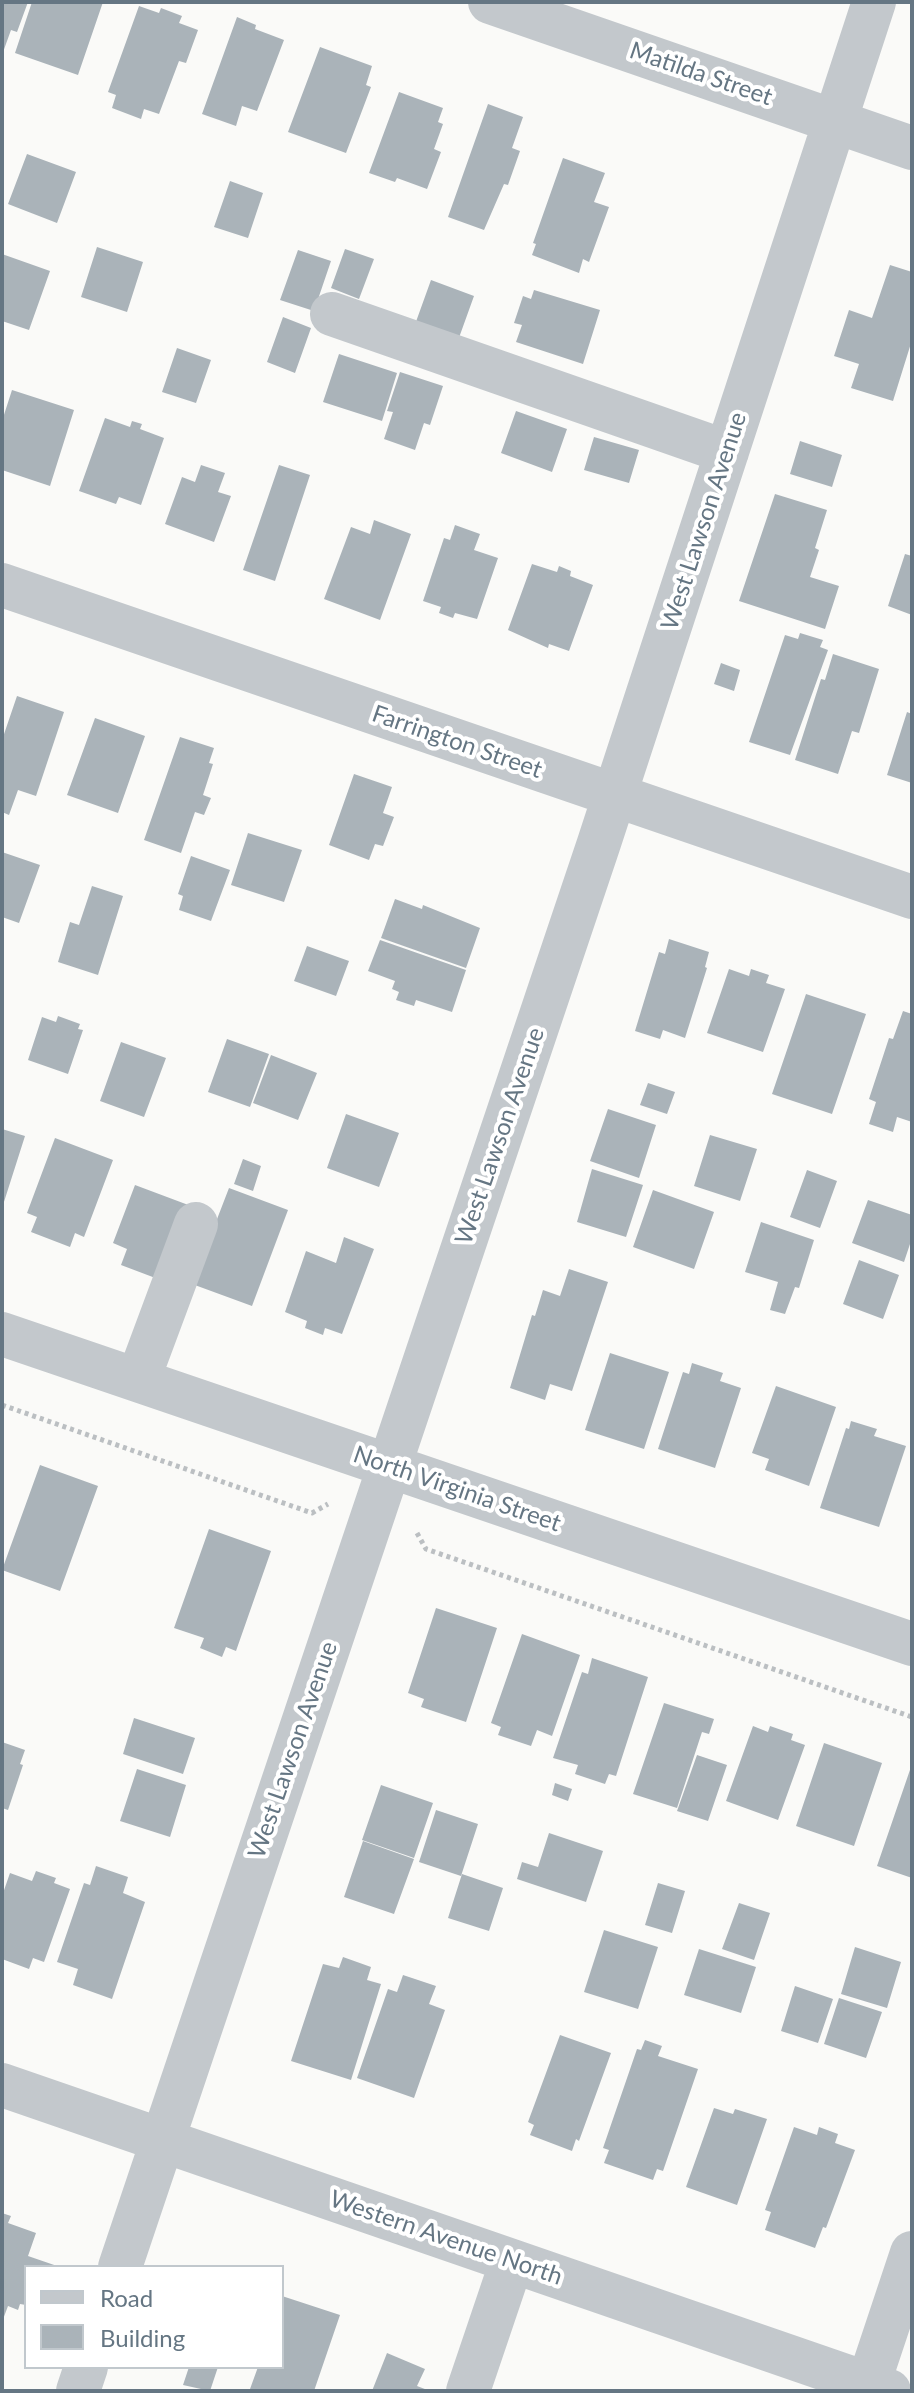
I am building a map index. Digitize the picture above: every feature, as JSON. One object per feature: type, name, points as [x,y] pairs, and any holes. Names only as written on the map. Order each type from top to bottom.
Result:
[{"type":"street","name":"Matilda Street","points":[[490,2],[912,148]]},
{"type":"street","name":"West Lawson Avenue","points":[[121,2265],[614,796],[874,2]]},
{"type":"street","points":[[332,314],[727,452]]},
{"type":"street","name":"Farrington Street","points":[[2,585],[912,897]]},
{"type":"street","points":[[138,1380],[196,1224]]},
{"type":"street","name":"North Virginia Street","points":[[2,1334],[912,1644]]},
{"type":"street","name":"Western Avenue North","points":[[2,2085],[875,2389]]},
{"type":"street","points":[[875,2389],[912,2253]]},
{"type":"street","points":[[468,2391],[512,2261]]},
{"type":"street","points":[[78,2391],[85,2369]]},
{"type":"path","points":[[2,1405],[312,1513],[331,1502]]},
{"type":"path","points":[[417,1532],[426,1549],[912,1717]]},
{"type":"building","points":[[2,2],[28,2],[17,32],[11,30],[2,55]]},
{"type":"building","points":[[32,2],[103,2],[78,75],[15,53]]},
{"type":"building","points":[[139,6],[159,13],[161,8],[182,16],[179,23],[198,30],[186,63],[179,61],[159,114],[144,109],[141,119],[112,108],[116,95],[108,92]]},
{"type":"building","points":[[237,17],[256,25],[255,29],[284,40],[257,111],[242,106],[236,126],[202,114]]},
{"type":"building","points":[[320,47],[372,66],[366,85],[371,87],[346,153],[288,132]]},
{"type":"building","points":[[399,92],[443,108],[438,122],[443,124],[434,149],[441,152],[427,189],[397,178],[395,182],[369,173]]},
{"type":"building","points":[[488,104],[523,117],[512,148],[520,151],[508,185],[504,184],[484,230],[448,217]]},
{"type":"building","points":[[27,154],[76,172],[57,223],[8,204]]},
{"type":"building","points":[[563,158],[605,173],[594,202],[609,207],[589,262],[583,259],[579,273],[532,255],[536,244],[533,243]]},
{"type":"building","points":[[230,181],[263,193],[248,238],[214,227]]},
{"type":"building","points":[[97,247],[143,262],[127,312],[81,297]]},
{"type":"building","points":[[345,249],[374,259],[359,299],[331,288]]},
{"type":"building","points":[[298,250],[331,261],[314,311],[280,300]]},
{"type":"building","points":[[2,254],[50,271],[29,330],[2,321]]},
{"type":"building","points":[[890,265],[912,272],[912,340],[893,401],[851,388],[859,364],[834,356],[849,310],[872,318]]},
{"type":"building","points":[[431,280],[474,296],[456,346],[413,330]]},
{"type":"building","points":[[534,290],[600,310],[583,364],[516,342],[522,325],[514,323],[523,296],[531,299]]},
{"type":"building","points":[[283,317],[311,328],[295,373],[267,362]]},
{"type":"building","points":[[177,348],[211,360],[196,403],[162,392]]},
{"type":"building","points":[[339,354],[397,373],[382,421],[323,402]]},
{"type":"building","points":[[400,372],[443,386],[430,425],[424,423],[415,450],[384,439],[393,412],[387,411]]},
{"type":"building","points":[[12,390],[74,410],[50,486],[2,470],[2,421]]},
{"type":"building","points":[[516,411],[567,429],[552,472],[501,453]]},
{"type":"building","points":[[105,418],[130,427],[132,421],[142,424],[140,429],[164,438],[141,505],[119,497],[116,504],[79,491]]},
{"type":"building","points":[[594,437],[639,450],[629,483],[584,470]]},
{"type":"building","points":[[800,441],[842,455],[832,487],[790,474]]},
{"type":"building","points":[[201,465],[225,473],[218,492],[231,496],[214,542],[165,524],[182,477],[195,482]]},
{"type":"building","points":[[279,465],[310,475],[275,581],[243,570]]},
{"type":"building","points":[[775,494],[827,510],[810,577],[839,586],[825,629],[739,601]]},
{"type":"building","points":[[374,520],[411,534],[380,620],[324,599],[351,527],[370,534]]},
{"type":"building","points":[[455,525],[480,534],[474,550],[498,558],[477,619],[455,613],[453,618],[439,613],[441,607],[423,601],[444,538],[450,540]]},
{"type":"building","points":[[905,554],[912,556],[912,615],[888,606]]},
{"type":"building","points":[[532,564],[557,572],[559,566],[571,571],[570,576],[593,585],[569,651],[549,644],[548,648],[508,630]]},
{"type":"building","points":[[800,633],[823,640],[820,647],[828,650],[790,755],[749,742],[785,635],[798,639]]},
{"type":"building","points":[[833,654],[879,669],[859,733],[852,731],[838,774],[795,760],[821,679],[825,680]]},
{"type":"building","points":[[721,663],[740,670],[734,691],[714,684]]},
{"type":"building","points":[[17,696],[64,712],[36,796],[18,790],[9,815],[2,812],[2,740]]},
{"type":"building","points":[[907,712],[912,714],[912,783],[887,775]]},
{"type":"building","points":[[95,718],[145,736],[118,813],[67,795]]},
{"type":"building","points":[[180,737],[214,748],[209,763],[213,764],[203,795],[211,798],[204,815],[195,812],[181,853],[144,840]]},
{"type":"building","points":[[354,774],[392,787],[383,813],[394,817],[383,846],[375,844],[369,860],[329,845]]},
{"type":"building","points":[[248,833],[302,850],[284,902],[231,885]]},
{"type":"building","points":[[2,852],[40,865],[19,923],[2,917]]},
{"type":"building","points":[[191,856],[230,870],[211,921],[179,910],[183,896],[178,894]]},
{"type":"building","points":[[92,886],[123,896],[98,975],[58,962],[70,922],[79,925]]},
{"type":"building","points":[[395,899],[422,909],[423,905],[480,928],[466,968],[381,938]]},
{"type":"building","points":[[669,939],[709,952],[685,1038],[663,1030],[660,1039],[635,1031],[659,952],[665,954]]},
{"type":"building","points":[[380,940],[466,970],[452,1012],[416,1000],[414,1006],[396,1000],[399,992],[392,989],[395,981],[368,971]]},
{"type":"building","points":[[307,946],[349,961],[336,996],[294,981]]},
{"type":"building","points":[[729,969],[749,976],[751,969],[769,975],[766,983],[785,989],[763,1052],[707,1033]]},
{"type":"building","points":[[806,994],[866,1014],[832,1114],[772,1094]]},
{"type":"building","points":[[903,1011],[912,1014],[912,1122],[897,1117],[893,1132],[869,1124],[876,1102],[869,1099],[889,1038],[893,1039]]},
{"type":"building","points":[[58,1016],[80,1024],[78,1029],[83,1030],[68,1074],[28,1060],[42,1017],[56,1022]]},
{"type":"building","points":[[227,1039],[269,1054],[250,1107],[208,1092]]},
{"type":"building","points":[[121,1042],[166,1058],[144,1117],[100,1101]]},
{"type":"building","points":[[271,1055],[317,1073],[298,1120],[253,1103]]},
{"type":"building","points":[[648,1083],[675,1092],[667,1114],[640,1105]]},
{"type":"building","points":[[608,1109],[656,1125],[639,1178],[590,1161]]},
{"type":"building","points":[[346,1114],[399,1133],[379,1187],[327,1168]]},
{"type":"building","points":[[2,1129],[25,1136],[3,1205],[2,1205]]},
{"type":"building","points":[[710,1135],[757,1149],[740,1201],[694,1186]]},
{"type":"building","points":[[55,1138],[113,1160],[84,1237],[75,1233],[70,1247],[31,1232],[37,1217],[27,1213]]},
{"type":"building","points":[[243,1159],[261,1166],[253,1191],[234,1184]]},
{"type":"building","points":[[592,1169],[643,1185],[626,1237],[577,1222]]},
{"type":"building","points":[[807,1170],[837,1181],[820,1228],[790,1217]]},
{"type":"building","points":[[135,1185],[199,1209],[158,1279],[121,1265],[127,1249],[113,1243]]},
{"type":"building","points":[[229,1188],[288,1210],[252,1306],[192,1284]]},
{"type":"building","points":[[653,1190],[714,1212],[694,1269],[633,1247]]},
{"type":"building","points":[[868,1200],[912,1215],[912,1238],[904,1262],[852,1243]]},
{"type":"building","points":[[761,1222],[814,1240],[799,1288],[795,1287],[785,1314],[770,1310],[778,1282],[745,1272]]},
{"type":"building","points":[[344,1237],[374,1249],[342,1334],[325,1328],[323,1335],[305,1328],[307,1321],[285,1312],[306,1251],[336,1263]]},
{"type":"building","points":[[859,1260],[899,1275],[883,1319],[843,1304]]},
{"type":"building","points":[[569,1269],[608,1282],[572,1391],[550,1384],[545,1400],[510,1388],[532,1315],[535,1316],[543,1290],[560,1296]]},
{"type":"building","points":[[610,1353],[669,1372],[644,1449],[585,1430]]},
{"type":"building","points":[[692,1363],[723,1373],[720,1381],[741,1388],[715,1468],[658,1449],[683,1372],[689,1374]]},
{"type":"building","points":[[776,1386],[836,1407],[809,1486],[765,1470],[769,1459],[752,1453]]},
{"type":"building","points":[[851,1421],[877,1429],[874,1436],[906,1446],[879,1527],[820,1508]]},
{"type":"building","points":[[40,1465],[98,1486],[60,1591],[2,1570]]},
{"type":"building","points":[[209,1529],[271,1551],[236,1651],[226,1647],[222,1657],[200,1648],[204,1638],[174,1628]]},
{"type":"building","points":[[436,1608],[497,1628],[466,1722],[421,1707],[424,1699],[408,1693]]},
{"type":"building","points":[[522,1634],[580,1655],[552,1736],[537,1730],[531,1746],[498,1735],[501,1727],[491,1723]]},
{"type":"building","points":[[592,1658],[648,1677],[616,1776],[609,1774],[605,1784],[575,1774],[578,1765],[553,1758],[582,1672],[588,1674]]},
{"type":"building","points":[[664,1703],[714,1719],[709,1734],[702,1732],[677,1808],[633,1794]]},
{"type":"building","points":[[134,1718],[195,1738],[183,1774],[123,1754]]},
{"type":"building","points":[[753,1726],[768,1732],[770,1726],[793,1734],[791,1740],[805,1745],[778,1820],[726,1801]]},
{"type":"building","points":[[2,1742],[25,1750],[8,1810],[2,1808]]},
{"type":"building","points":[[824,1743],[882,1763],[854,1846],[796,1826]]},
{"type":"building","points":[[697,1755],[727,1765],[708,1821],[677,1811]]},
{"type":"building","points":[[912,1764],[912,1878],[877,1866]]},
{"type":"building","points":[[137,1769],[186,1785],[170,1837],[120,1821]]},
{"type":"building","points":[[555,1783],[572,1789],[568,1801],[552,1795]]},
{"type":"building","points":[[381,1785],[433,1803],[414,1858],[362,1840]]},
{"type":"building","points":[[436,1810],[478,1824],[461,1876],[419,1862]]},
{"type":"building","points":[[549,1833],[603,1851],[586,1902],[517,1879],[522,1862],[538,1867]]},
{"type":"building","points":[[363,1841],[414,1859],[394,1914],[344,1897]]},
{"type":"building","points":[[96,1866],[128,1877],[123,1893],[145,1902],[112,1999],[73,1985],[78,1969],[57,1962],[84,1883],[90,1885]]},
{"type":"building","points":[[36,1871],[56,1878],[54,1883],[70,1889],[44,1962],[33,1958],[29,1969],[2,1959],[2,1896],[10,1873],[32,1881]]},
{"type":"building","points":[[462,1874],[503,1888],[489,1931],[448,1918]]},
{"type":"building","points":[[658,1883],[685,1891],[672,1933],[645,1925]]},
{"type":"building","points":[[739,1903],[770,1913],[754,1960],[722,1949]]},
{"type":"building","points":[[604,1930],[658,1947],[638,2009],[584,1992]]},
{"type":"building","points":[[855,1947],[901,1962],[887,2008],[841,1994]]},
{"type":"building","points":[[699,1949],[756,1967],[741,2013],[684,1995]]},
{"type":"building","points":[[343,1957],[371,1967],[367,1980],[381,1984],[351,2080],[291,2061],[323,1964],[339,1968]]},
{"type":"building","points":[[403,1975],[436,1986],[429,2004],[445,2010],[414,2098],[357,2078],[388,1989],[397,1992]]},
{"type":"building","points":[[795,1986],[833,1999],[818,2043],[781,2031]]},
{"type":"building","points":[[839,1998],[882,2012],[866,2058],[824,2044]]},
{"type":"building","points":[[560,2035],[611,2053],[579,2141],[576,2139],[572,2151],[530,2135],[534,2125],[528,2122]]},
{"type":"building","points":[[645,2040],[662,2046],[658,2056],[698,2069],[663,2171],[657,2169],[653,2180],[604,2163],[609,2150],[603,2148],[637,2049],[641,2050]]},
{"type":"building","points":[[714,2108],[733,2114],[735,2109],[767,2119],[737,2205],[686,2187]]},
{"type":"building","points":[[794,2127],[817,2135],[819,2127],[838,2134],[835,2143],[855,2150],[826,2228],[823,2227],[815,2248],[765,2230],[771,2212],[765,2210]]},
{"type":"building","points":[[2,2213],[11,2216],[8,2223],[36,2233],[28,2256],[54,2265],[24,2265],[24,2305],[20,2304],[18,2310],[8,2306],[2,2322]]},
{"type":"building","points":[[284,2297],[340,2315],[314,2391],[250,2389],[257,2369],[284,2369]]},
{"type":"building","points":[[387,2353],[425,2369],[417,2386],[430,2391],[372,2391]]},
{"type":"building","points":[[188,2369],[217,2369],[210,2391],[183,2385]]}]
